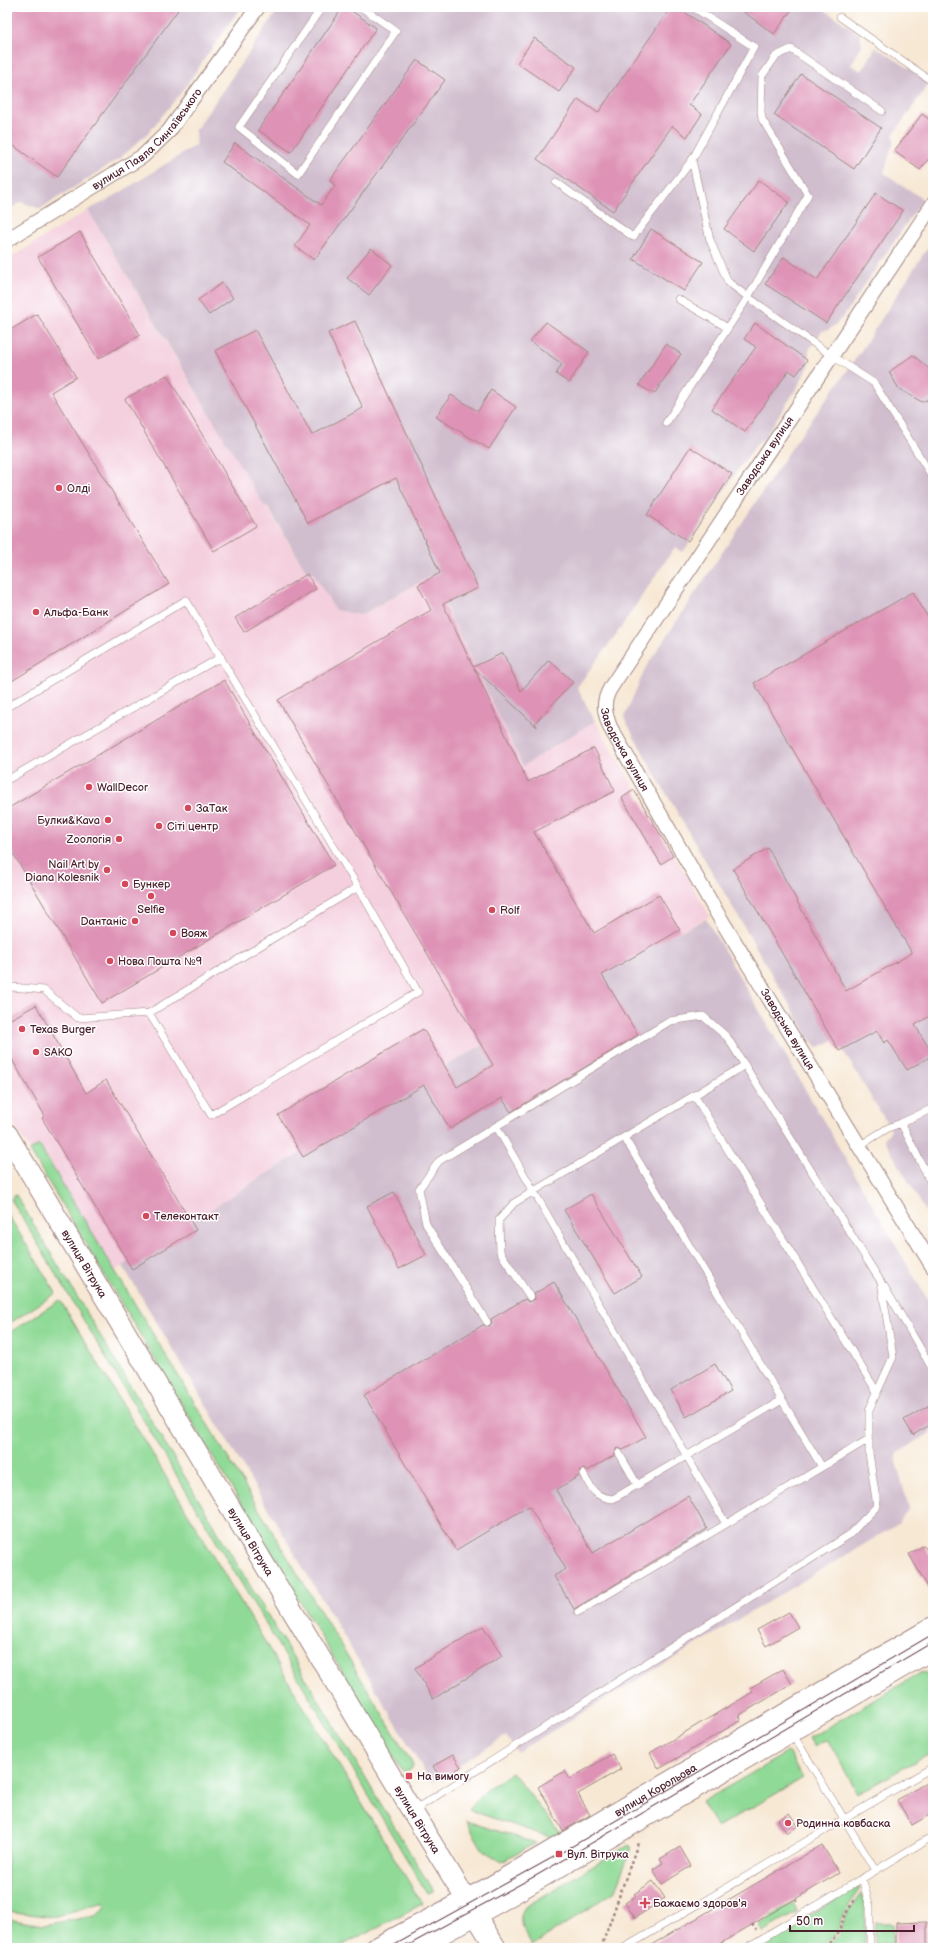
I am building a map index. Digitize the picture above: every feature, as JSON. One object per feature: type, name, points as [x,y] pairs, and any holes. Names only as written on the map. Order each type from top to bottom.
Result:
[{"type":"main road","name":"вулиця Вітрука","points":[[7,1134],[412,1811],[466,1910],[483,1948]]},
{"type":"main road","name":"вулиця Вітрука","points":[[7,1156],[466,1910],[496,1948]]},
{"type":"main road","name":"вулиця Корольова","points":[[786,1724],[933,1627]]},
{"type":"main road","name":"вулиця Корольова","points":[[416,1948],[466,1910],[786,1724],[933,1649]]},
{"type":"main road","name":"вулиця Корольова","points":[[376,1948],[454,1908],[466,1910]]},
{"type":"street","name":"вулиця Павла Сингаївського","points":[[7,240],[143,156],[169,131],[258,7]]},
{"type":"street","name":"Заводська вулиця","points":[[933,204],[611,687],[604,701],[604,709],[610,727],[717,913],[933,1267]]},
{"type":"lane","points":[[322,7],[238,127],[298,174],[396,31],[361,7]]},
{"type":"lane","points":[[556,182],[634,237],[692,160],[754,47],[692,7]]},
{"type":"lane","points":[[840,17],[933,82]]},
{"type":"lane","points":[[666,423],[748,297],[808,195],[762,118],[762,76],[776,56],[791,49],[882,111]]},
{"type":"lane","points":[[692,160],[710,240],[728,282],[832,356],[874,383],[933,478]]},
{"type":"lane","points":[[678,299],[728,328]]},
{"type":"lane","points":[[7,707],[186,600],[358,887],[418,992],[211,1115],[149,1013]]},
{"type":"lane","points":[[7,780],[221,657]]},
{"type":"lane","points":[[7,990],[12,987],[44,990],[78,1018],[149,1013],[358,887]]},
{"type":"lane","points":[[487,1322],[426,1224],[419,1189],[439,1161],[496,1126],[670,1021],[703,1016],[727,1037],[881,1282],[933,1370]]},
{"type":"lane","points":[[530,1296],[500,1252],[499,1220],[514,1203],[745,1065]]},
{"type":"lane","points":[[694,1095],[877,1392]]},
{"type":"lane","points":[[859,1146],[888,1128],[933,1108]]},
{"type":"lane","points":[[901,1123],[933,1187]]},
{"type":"lane","points":[[496,1126],[726,1524]]},
{"type":"lane","points":[[624,1137],[822,1467]]},
{"type":"lane","points":[[412,1811],[849,1535],[877,1506],[868,1453],[869,1410],[894,1357],[881,1282]]},
{"type":"lane","points":[[583,1474],[593,1491],[602,1498],[613,1499],[688,1457],[782,1400]]},
{"type":"lane","points":[[578,1612],[869,1439]]},
{"type":"lane","points":[[618,1453],[638,1486]]},
{"type":"lane","points":[[786,1724],[875,1870]]},
{"type":"lane","points":[[624,1948],[933,1767]]},
{"type":"lane","points":[[746,1948],[933,1836]]},
{"type":"lane","points":[[862,1878],[870,1907],[870,1948]]},
{"type":"path","points":[[601,1948],[638,1841]]},
{"type":"path","points":[[825,1948],[839,1932],[846,1913],[865,1886]]},
{"type":"path","points":[[721,1943],[724,1948]]},
{"type":"shaded area","points":[[7,7],[241,7],[180,94],[148,133],[135,145],[120,158],[40,209],[21,202],[7,211]]},
{"type":"shaded area","points":[[280,7],[820,7],[860,34],[862,45],[851,65],[861,71],[876,47],[930,82],[893,135],[894,140],[884,173],[923,199],[843,317],[828,330],[822,331],[809,350],[809,365],[797,388],[762,441],[760,440],[741,465],[683,552],[675,547],[615,636],[577,687],[595,721],[523,766],[431,576],[361,615],[335,610],[312,571],[308,574],[267,506],[265,507],[88,210],[110,199],[196,145],[195,131]]},
{"type":"shaded area","points":[[88,210],[176,359],[307,573],[312,571],[335,610],[362,615],[431,576],[523,765],[595,721],[710,916],[668,937],[398,1094],[266,1174],[106,1277],[7,1113],[7,260]]},
{"type":"shaded area","points":[[933,239],[933,1224],[884,1139],[891,1130],[836,1039],[817,1048],[808,1036],[656,776],[624,718],[645,669],[795,443],[857,357]]},
{"type":"shaded area","points":[[706,919],[933,1309],[933,1431],[898,1453],[896,1462],[909,1508],[898,1524],[517,1752],[506,1736],[431,1782],[123,1266],[266,1174],[398,1094],[668,937]]},
{"type":"green space","points":[[39,1145],[406,1753],[413,1765],[412,1768],[405,1772],[401,1770],[30,1151]]},
{"type":"green space","points":[[16,1195],[433,1891],[427,1893],[11,1199]]},
{"type":"green space","points":[[7,1213],[56,1293],[7,1325]]},
{"type":"green space","points":[[60,1300],[422,1904],[337,1948],[7,1948],[7,1919],[43,1925],[95,1916],[105,1909],[104,1903],[100,1903],[53,1917],[7,1911],[7,1334]]},
{"type":"green space","points":[[922,1672],[929,1674],[933,1681],[933,1751],[858,1794],[827,1739],[814,1746],[809,1738]]},
{"type":"green space","points":[[788,1752],[803,1778],[717,1828],[702,1802]]},
{"type":"green space","points":[[512,1772],[561,1834],[554,1837],[540,1834],[469,1810],[484,1791]]},
{"type":"green space","points":[[466,1821],[536,1843],[502,1862],[483,1850]]},
{"type":"green space","points":[[630,1844],[632,1847],[614,1892],[532,1946],[521,1922],[522,1912],[525,1907]]},
{"type":"green space","points":[[858,1886],[860,1890],[841,1917],[837,1932],[823,1948],[755,1948]]},
{"type":"green space","points":[[862,1894],[865,1908],[865,1948],[828,1948],[841,1932],[844,1919],[849,1910]]},
{"type":"green space","points":[[793,1903],[798,1912],[763,1932],[758,1924]]},
{"type":"green space","points":[[875,1923],[893,1923],[893,1944],[875,1944]]},
{"type":"building","points":[[7,7],[180,7],[57,177],[7,141]]},
{"type":"building","points":[[343,7],[346,7],[376,28],[291,152],[258,130]]},
{"type":"building","points":[[671,7],[677,7],[731,44],[689,105],[702,114],[687,137],[672,126],[613,211],[537,159],[578,99],[598,113]]},
{"type":"building","points":[[737,7],[794,7],[774,34]]},
{"type":"building","points":[[534,38],[576,67],[559,92],[517,63]]},
{"type":"building","points":[[417,60],[445,80],[314,260],[295,246],[310,225],[222,162],[235,143],[321,205],[335,186],[330,180]]},
{"type":"building","points":[[801,74],[881,128],[854,169],[774,115]]},
{"type":"building","points":[[922,114],[933,122],[933,153],[920,170],[894,151]]},
{"type":"building","points":[[759,180],[789,202],[754,251],[724,229]]},
{"type":"building","points":[[876,193],[903,211],[826,323],[765,284],[784,257],[817,280]]},
{"type":"building","points":[[651,229],[703,262],[684,291],[633,259]]},
{"type":"building","points":[[80,232],[140,335],[98,359],[38,257]]},
{"type":"building","points":[[371,248],[392,265],[369,295],[347,278]]},
{"type":"building","points":[[222,283],[233,298],[209,315],[198,300]]},
{"type":"building","name":"Олді","points":[[37,314],[76,377],[51,392],[169,584],[7,684],[7,332]]},
{"type":"building","points":[[355,321],[478,588],[443,604],[473,667],[503,653],[521,691],[549,660],[573,682],[535,723],[537,727],[474,668],[528,782],[594,748],[615,791],[534,832],[594,933],[659,895],[680,930],[602,975],[638,1035],[511,1112],[502,1098],[450,1129],[424,1085],[303,1157],[278,1115],[423,1029],[457,1087],[493,1065],[278,700],[431,610],[418,585],[440,573],[396,478],[308,523],[215,351],[255,330],[312,435],[363,408],[328,333]]},
{"type":"building","points":[[546,322],[589,352],[569,383],[556,374],[562,364],[530,341]]},
{"type":"building","points":[[755,323],[807,360],[796,375],[789,370],[745,432],[712,409],[756,347],[744,339]]},
{"type":"building","points":[[666,344],[681,354],[654,394],[639,385]]},
{"type":"building","points":[[913,355],[933,372],[933,397],[922,402],[899,389],[889,372]]},
{"type":"building","points":[[167,375],[256,526],[214,551],[125,399]]},
{"type":"building","points":[[491,390],[516,407],[489,449],[436,417],[451,395],[478,411]]},
{"type":"building","points":[[690,447],[732,474],[688,541],[647,515]]},
{"type":"building","points":[[307,574],[316,589],[244,632],[235,618]]},
{"type":"building","points":[[913,592],[933,626],[933,1014],[915,1025],[933,1055],[907,1070],[888,1040],[884,1043],[877,1031],[839,1051],[733,869],[768,848],[846,991],[912,953],[754,683]]},
{"type":"building","name":"Сіті центр","points":[[224,680],[334,865],[102,1003],[7,843],[7,809]]},
{"type":"building","points":[[634,790],[673,856],[661,864],[622,798]]},
{"type":"building","points":[[36,1005],[86,1093],[106,1080],[196,1230],[132,1269],[42,1118],[45,1116],[7,1051],[7,1021]]},
{"type":"building","points":[[394,1192],[426,1255],[399,1269],[367,1206]]},
{"type":"building","points":[[591,1194],[642,1277],[615,1293],[564,1210]]},
{"type":"building","points":[[554,1282],[646,1437],[623,1450],[619,1448],[616,1449],[615,1455],[587,1471],[583,1469],[580,1470],[579,1476],[556,1490],[593,1553],[688,1496],[707,1529],[574,1609],[554,1576],[566,1569],[529,1506],[456,1550],[364,1395],[483,1325],[489,1326],[492,1324],[491,1319],[525,1299],[528,1302],[532,1301],[535,1299],[534,1294]]},
{"type":"building","points":[[715,1364],[731,1391],[686,1417],[671,1390]]},
{"type":"building","points":[[933,1403],[933,1423],[913,1435],[904,1420]]},
{"type":"building","points":[[924,1545],[933,1561],[933,1596],[909,1554]]},
{"type":"building","points":[[789,1612],[798,1627],[766,1646],[757,1630]]},
{"type":"building","points":[[483,1626],[502,1656],[433,1699],[415,1668]]},
{"type":"building","points":[[783,1669],[792,1684],[738,1716],[741,1720],[659,1769],[650,1753],[753,1692],[750,1688]]},
{"type":"building","points":[[612,1754],[621,1769],[578,1794],[590,1815],[563,1831],[538,1787],[565,1771],[570,1779]]},
{"type":"building","points":[[453,1755],[461,1767],[441,1779],[433,1766]]},
{"type":"building","points":[[933,1779],[933,1813],[912,1825],[897,1800]]},
{"type":"building","name":"Родинна ковбаска","points":[[789,1813],[798,1826],[787,1833],[778,1820]]},
{"type":"building","points":[[822,1845],[839,1873],[721,1943],[712,1948],[646,1948]]},
{"type":"building","points":[[680,1847],[691,1866],[662,1884],[653,1869],[663,1863],[660,1859]]},
{"type":"building","points":[[653,1881],[665,1898],[635,1918],[625,1903],[636,1896],[634,1894]]},
{"type":"building","points":[[927,1922],[927,1948],[896,1948],[896,1923]]},
{"type":"tram line","points":[[389,1948],[559,1854],[933,1634]]},
{"type":"tram line","points":[[403,1948],[539,1874],[933,1642]]},
{"type":"place","name":"Олді","points":[[59,488]]},
{"type":"place","name":"Альфа-Банк","points":[[36,612]]},
{"type":"place","name":"WallDecor","points":[[89,787]]},
{"type":"place","name":"ЗаТак","points":[[188,808]]},
{"type":"place","name":"Булки&Kava","points":[[108,820]]},
{"type":"place","name":"Сіті центр","points":[[159,826]]},
{"type":"place","name":"Zooлогія","points":[[119,839]]},
{"type":"place","name":"Nail Art by Diana Kolesnik","points":[[107,870]]},
{"type":"place","name":"Бункер","points":[[125,884]]},
{"type":"place","name":"Selfie","points":[[151,896]]},
{"type":"place","name":"Rolf","points":[[492,910]]},
{"type":"place","name":"Dантаніс","points":[[135,921]]},
{"type":"place","name":"Вояж","points":[[173,933]]},
{"type":"place","name":"Нова Пошта №9","points":[[110,961]]},
{"type":"place","name":"Texas Burger","points":[[22,1029]]},
{"type":"place","name":"SAKO","points":[[36,1052]]},
{"type":"place","name":"Телеконтакт","points":[[146,1216]]},
{"type":"place","name":"На вимогу","points":[[409,1776]]},
{"type":"place","name":"Родинна ковбаска","points":[[788,1823]]},
{"type":"place","name":"Вул. Вітрука","points":[[559,1854]]},
{"type":"place","name":"Бажаємо здоров'я","points":[[645,1903]]}]
